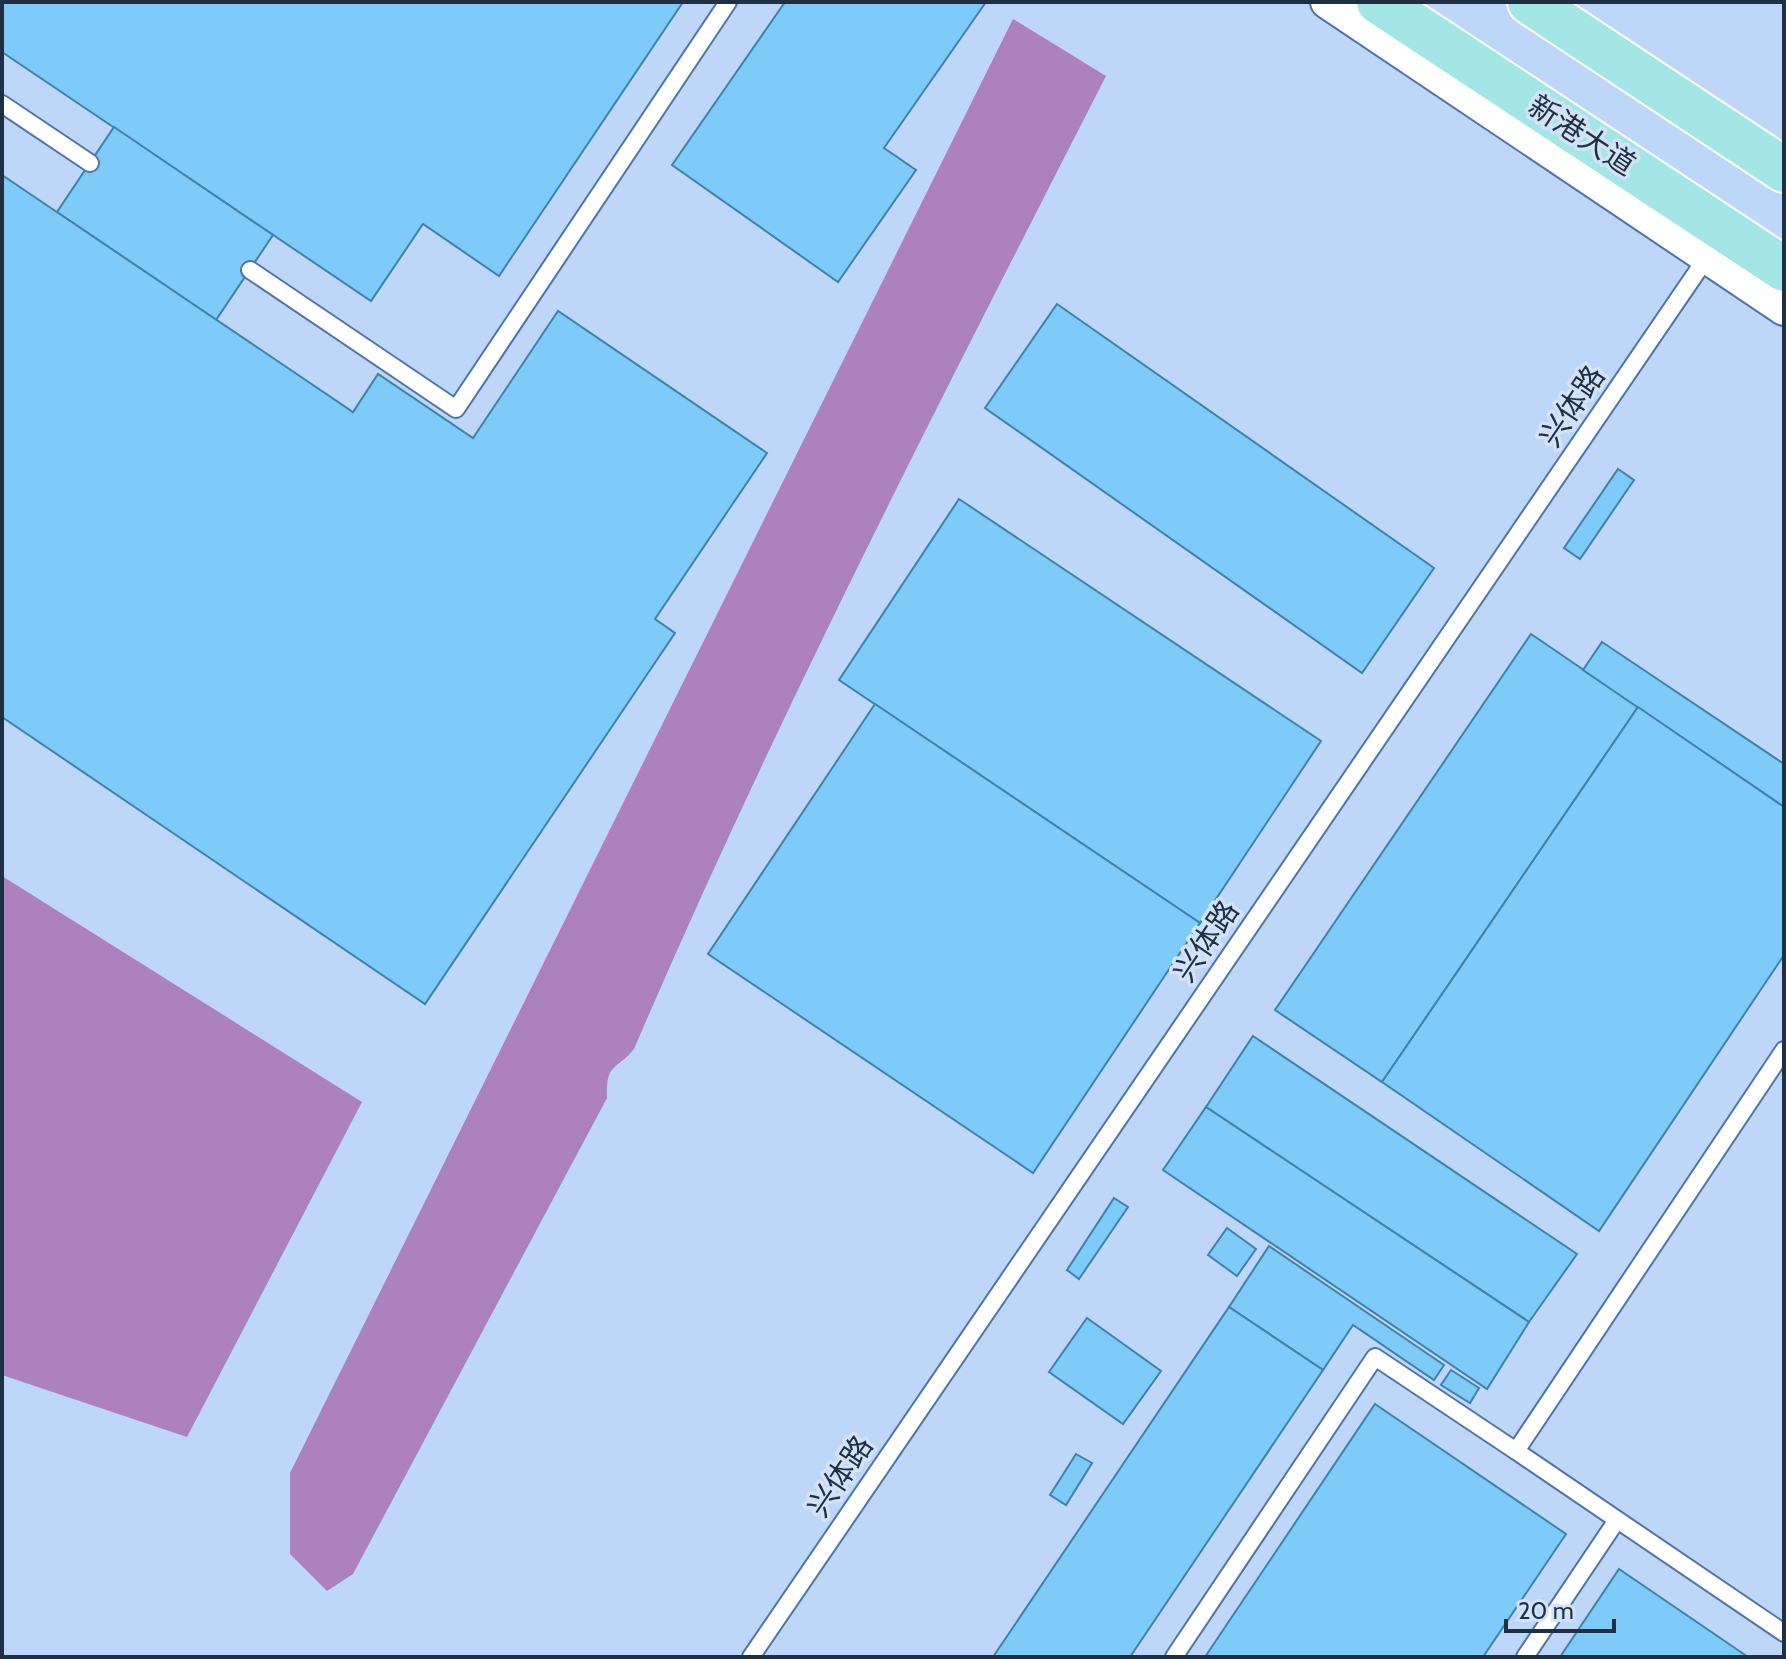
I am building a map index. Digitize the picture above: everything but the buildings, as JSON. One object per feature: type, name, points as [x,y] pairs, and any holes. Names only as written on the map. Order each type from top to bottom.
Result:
[{"type":"main road","name":"新港大道","points":[[1379,2],[1784,269]]},
{"type":"main road","points":[[1530,2],[1784,170]]},
{"type":"street","points":[[1327,2],[1784,309]]},
{"type":"lane","points":[[250,270],[456,409],[728,2]]},
{"type":"lane","points":[[2,104],[90,163]]},
{"type":"lane","name":"兴体路","points":[[751,1657],[1707,257]]},
{"type":"lane","points":[[1516,1451],[1784,1050]]},
{"type":"lane","points":[[1174,1657],[1375,1357],[1784,1633]]},
{"type":"lane","points":[[1525,1657],[1617,1520]]},
{"type":"shaded area","points":[[1013,19],[1106,76],[803,680],[688,925],[634,1049],[610,1073],[607,1098],[353,1574],[327,1591],[290,1554],[290,1473]]},
{"type":"shaded area","points":[[2,876],[362,1102],[187,1437],[2,1375]]}]
